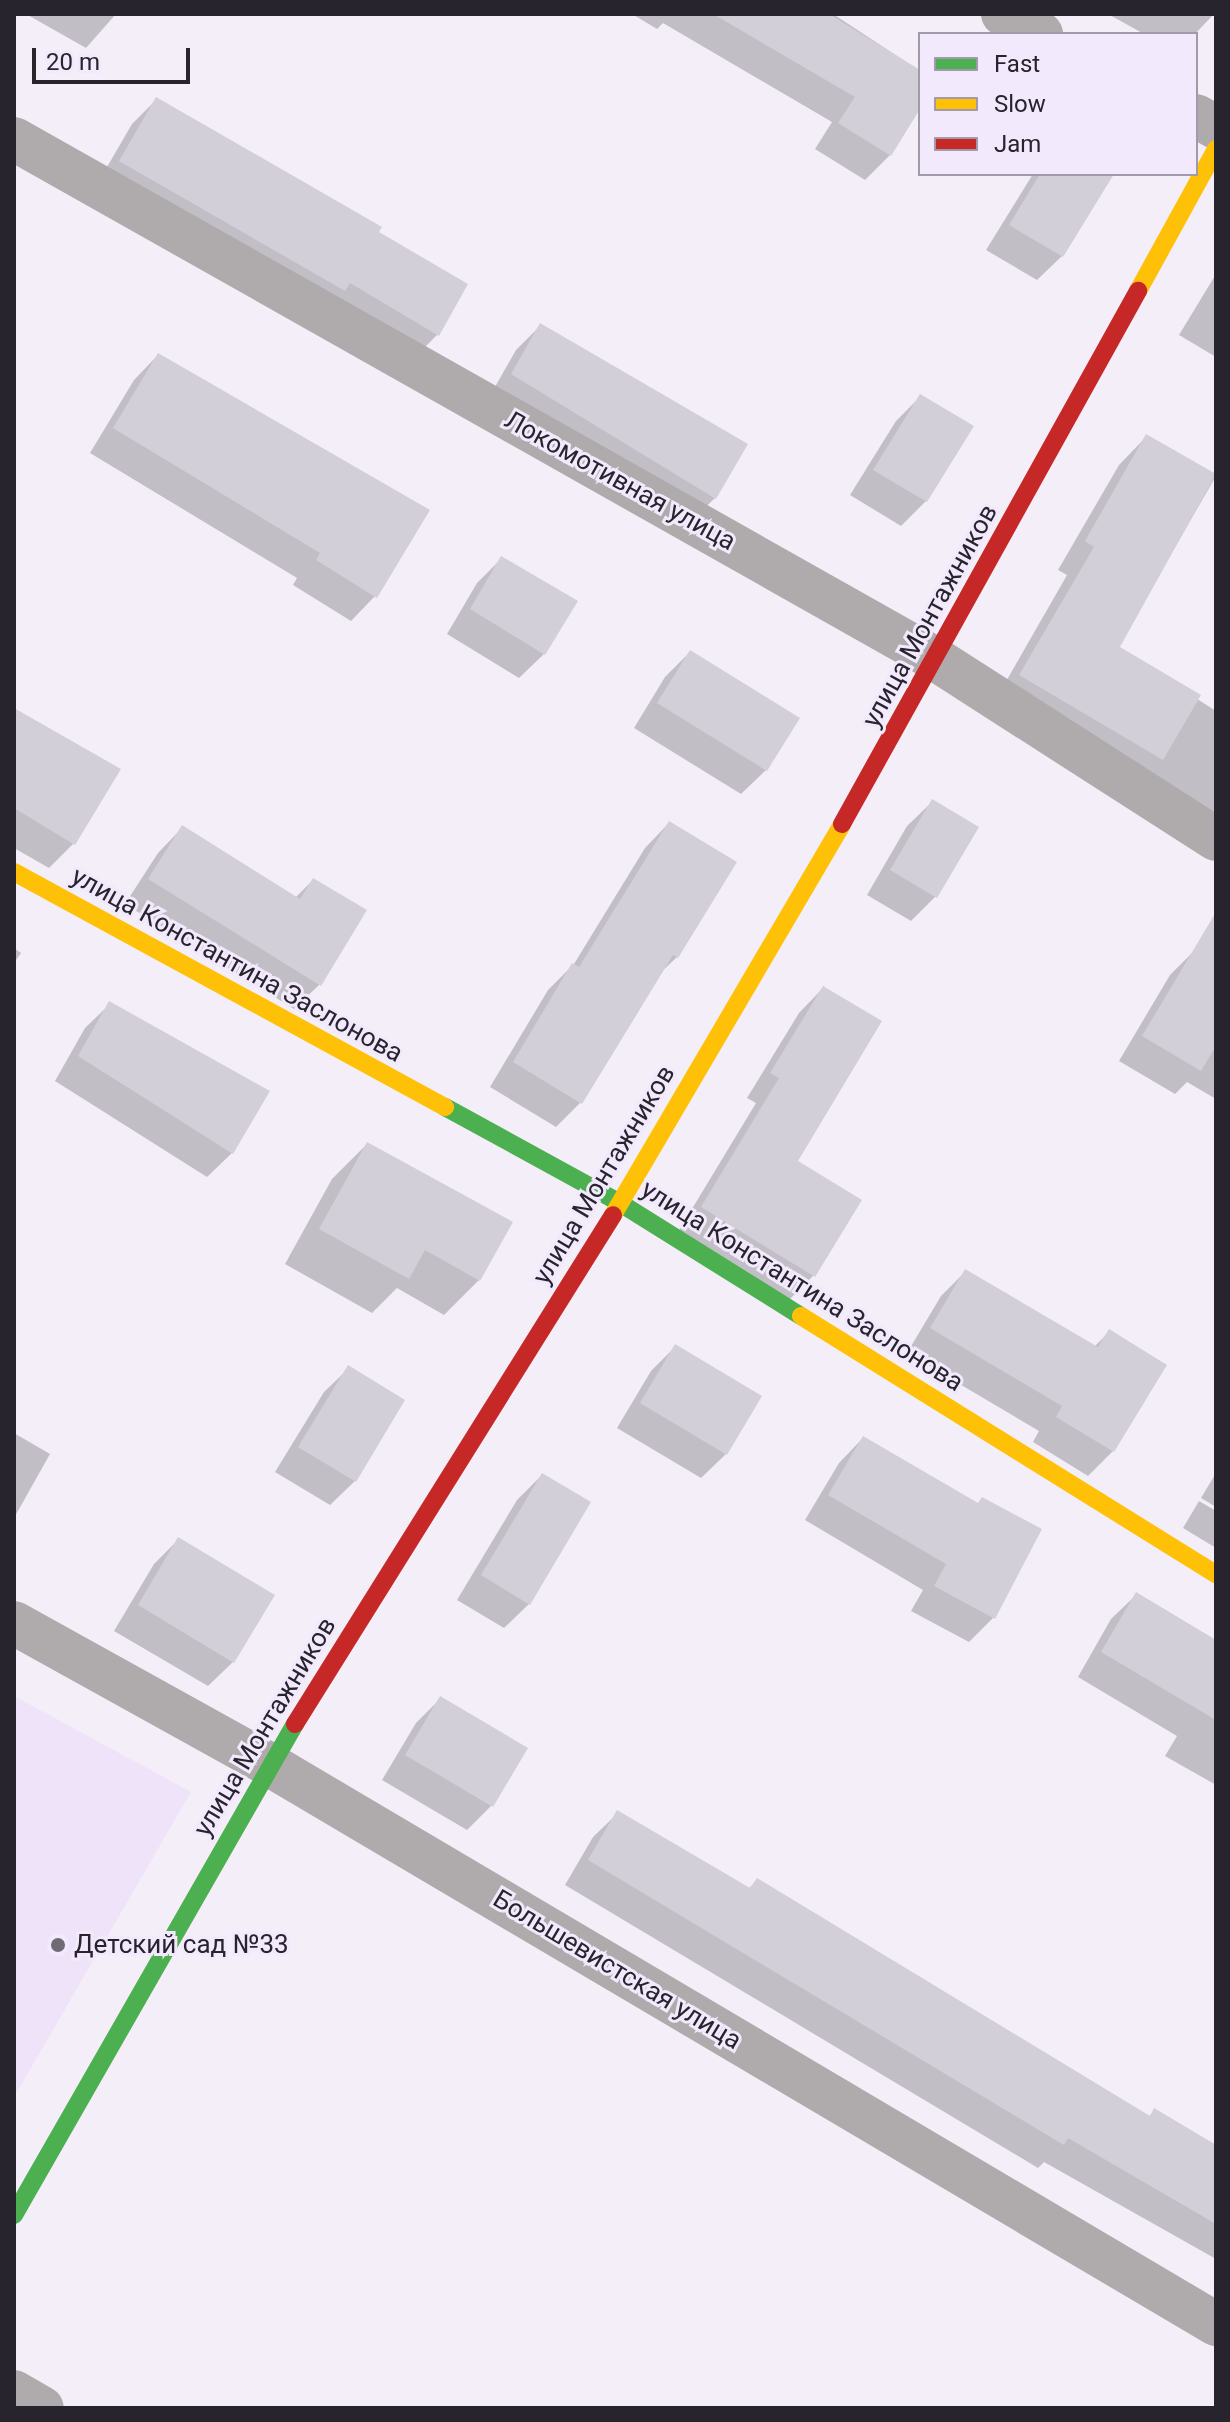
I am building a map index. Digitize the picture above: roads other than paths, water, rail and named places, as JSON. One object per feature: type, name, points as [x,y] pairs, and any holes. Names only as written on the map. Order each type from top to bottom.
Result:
[{"type":"street","points":[[1003,14],[1037,32]]},
{"type":"street","points":[[1198,117],[1216,127]]},
{"type":"street","name":"Локомотивная улица","points":[[14,139],[937,660],[1216,839]]},
{"type":"street","name":"улица Монтажников","points":[[14,2215],[270,1765],[620,1203],[937,660],[1216,149]]},
{"type":"street","name":"улица Константина Заслонова","points":[[14,872],[620,1203],[1216,1574]]},
{"type":"street","name":"Большевистская улица","points":[[14,1623],[270,1765],[1216,2324]]},
{"type":"street","points":[[14,2392],[42,2408]]},
{"type":"place","name":"Детский сад №33","points":[[58,1945]]}]
